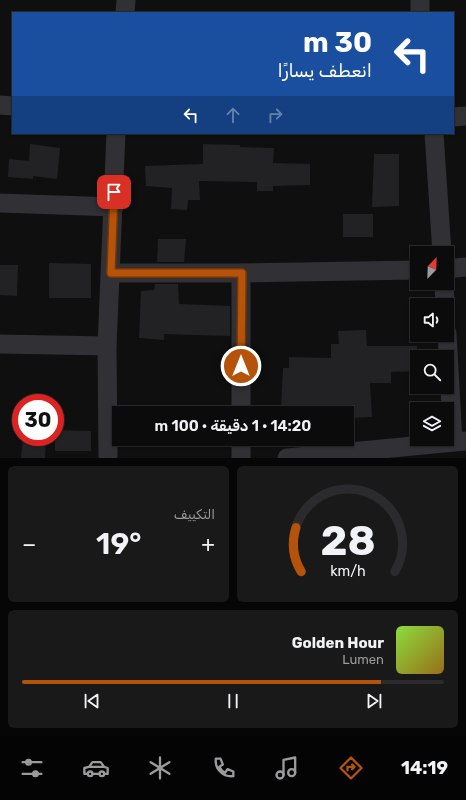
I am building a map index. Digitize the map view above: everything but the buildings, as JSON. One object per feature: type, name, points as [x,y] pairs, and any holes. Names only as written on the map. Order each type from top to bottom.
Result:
[{"type":"street","points":[[125,12],[126,0]]},
{"type":"street","points":[[420,0],[420,12]]},
{"type":"street","points":[[0,105],[12,106]]},
{"type":"street","points":[[454,117],[466,116]]},
{"type":"street","points":[[108,458],[107,346],[116,134]]},
{"type":"street","points":[[434,134],[442,246]]},
{"type":"street","points":[[0,203],[114,207]]},
{"type":"street","points":[[454,269],[466,268]]},
{"type":"street","points":[[111,273],[242,273],[410,270]]},
{"type":"street","points":[[241,406],[242,273]]},
{"type":"street","points":[[287,458],[459,442],[448,342]]},
{"type":"street","points":[[0,344],[107,346]]},
{"type":"street","points":[[241,446],[241,458]]},
{"type":"route","points":[[114,192],[111,273],[242,273],[241,366]]}]
